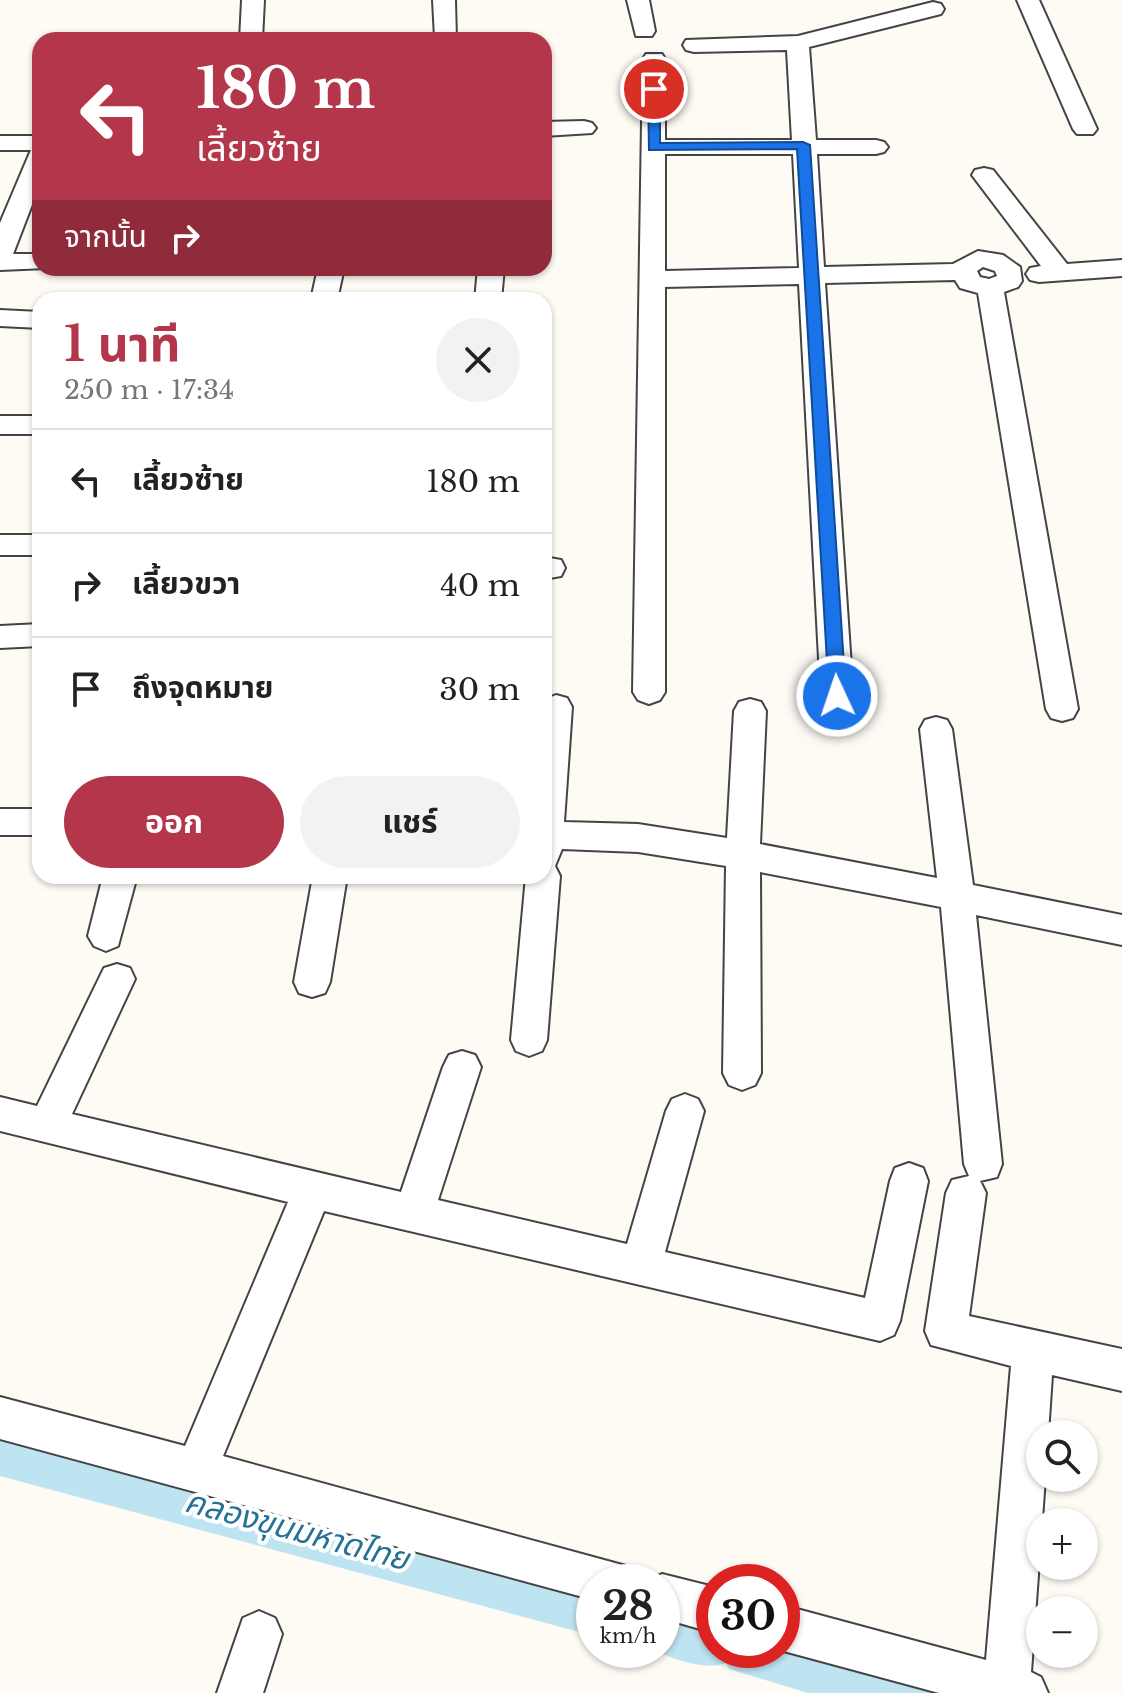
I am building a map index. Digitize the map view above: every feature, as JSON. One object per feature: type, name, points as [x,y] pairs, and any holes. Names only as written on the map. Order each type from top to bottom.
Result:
[{"type":"street","points":[[251,32],[253,0]]},
{"type":"street","points":[[444,0],[446,32]]},
{"type":"street","points":[[638,0],[644,31]]},
{"type":"street","points":[[1028,0],[1085,129]]},
{"type":"street","points":[[694,45],[798,43],[933,9]]},
{"type":"street","points":[[798,43],[837,696]]},
{"type":"street","points":[[649,692],[654,59]]},
{"type":"street","points":[[552,129],[584,128]]},
{"type":"street","points":[[0,143],[32,152]]},
{"type":"street","points":[[653,147],[876,147]]},
{"type":"street","points":[[0,254],[32,172]]},
{"type":"street","points":[[984,175],[1060,273]]},
{"type":"street","points":[[652,279],[962,272],[966,263],[986,259],[1007,267],[1000,282],[1062,709]]},
{"type":"street","points":[[0,262],[32,262]]},
{"type":"street","points":[[1000,282],[1122,268]]},
{"type":"street","points":[[0,318],[32,320]]},
{"type":"street","points":[[0,425],[32,425]]},
{"type":"street","points":[[0,545],[32,545]]},
{"type":"street","points":[[0,637],[32,635]]},
{"type":"street","points":[[552,756],[556,707]]},
{"type":"street","points":[[742,1073],[743,854],[750,711]]},
{"type":"street","points":[[936,729],[957,897],[974,1178],[946,1331],[1122,1370]]},
{"type":"street","points":[[0,822],[32,822]]},
{"type":"street","points":[[552,843],[638,838],[743,854],[1122,930]]},
{"type":"street","points":[[106,936],[118,884]]},
{"type":"street","points":[[312,982],[329,884]]},
{"type":"street","points":[[529,1040],[542,884]]},
{"type":"street","points":[[47,1126],[117,979]]},
{"type":"street","points":[[414,1213],[462,1067]]},
{"type":"street","points":[[641,1265],[685,1111]]},
{"type":"street","points":[[0,1114],[880,1321],[909,1181]]},
{"type":"street","points":[[196,1471],[313,1190]]},
{"type":"street","points":[[800,1633],[1016,1690],[1033,1350]]},
{"type":"street","points":[[0,1418],[576,1573]]},
{"type":"street","points":[[240,1693],[259,1634]]},
{"type":"waterway","name":"คลองขุนมหาดไทย","points":[[0,1451],[576,1604]]},
{"type":"waterway","name":"คลองขุนมหาดไทย","points":[[680,1632],[696,1636]]},
{"type":"waterway","name":"คลองขุนมหาดไทย","points":[[800,1664],[909,1693]]},
{"type":"route","points":[[654,89],[653,147],[803,145],[837,696]]}]
